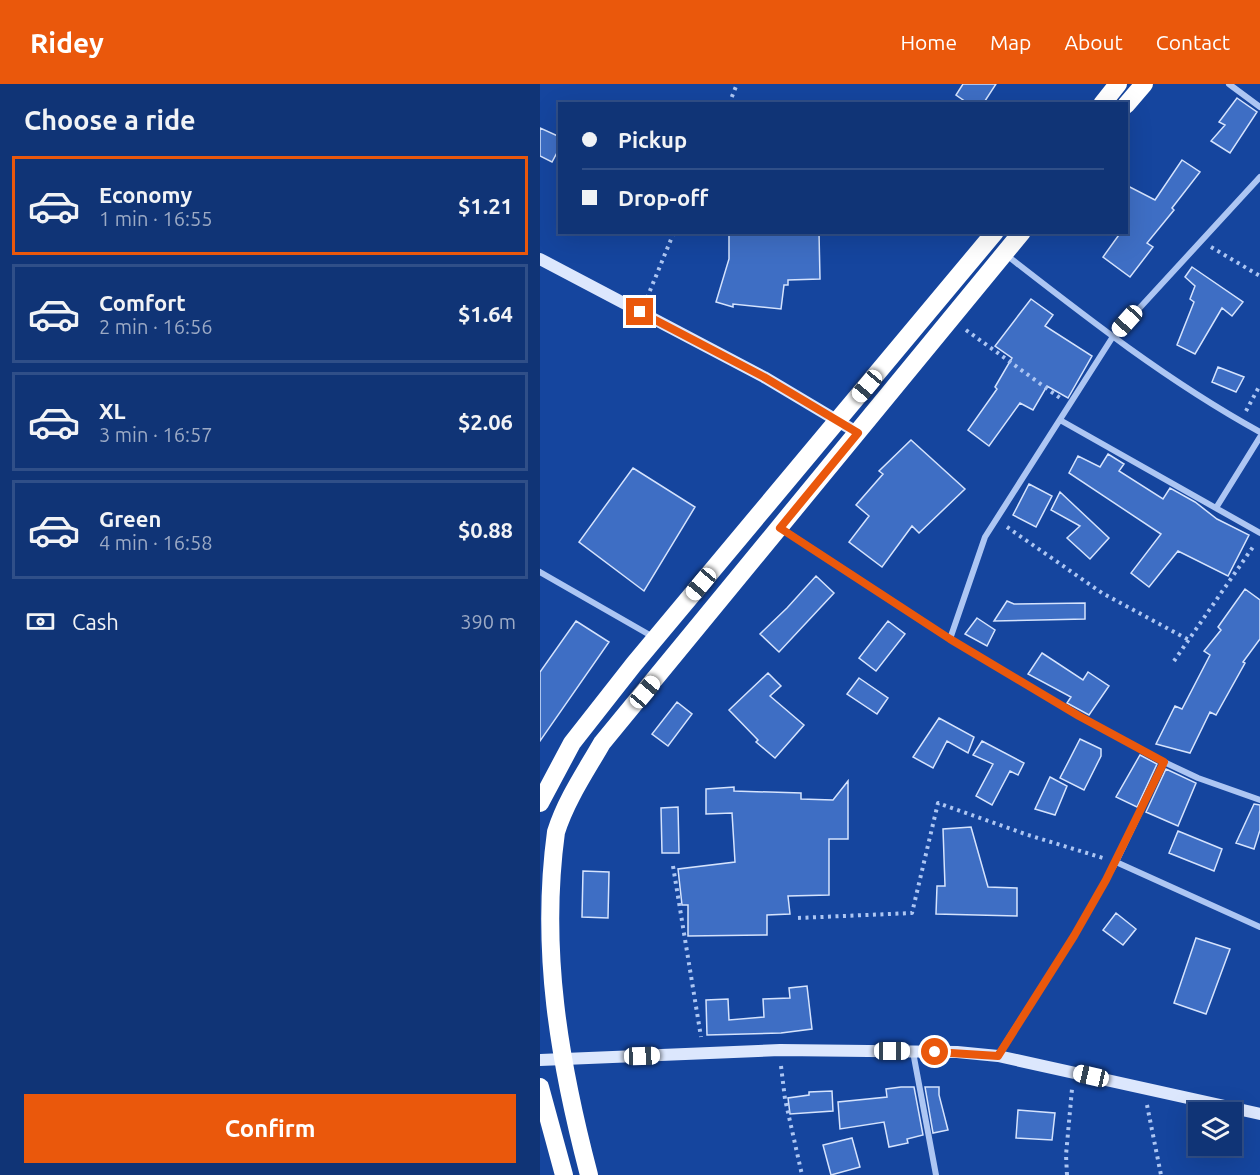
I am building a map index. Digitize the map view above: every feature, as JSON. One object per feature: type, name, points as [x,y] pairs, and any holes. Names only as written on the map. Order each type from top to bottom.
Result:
[{"type":"highway","points":[[1104,102],[1118,84]]},
{"type":"highway","points":[[1128,103],[1144,84]]},
{"type":"highway","points":[[540,803],[572,743],[655,638],[993,234]]},
{"type":"highway","points":[[590,1175],[547,1006],[542,916],[546,871],[557,830],[579,783],[602,743],[1020,234]]},
{"type":"highway","points":[[540,1087],[564,1175]]},
{"type":"main road","points":[[540,260],[764,377],[858,433]]},
{"type":"main road","points":[[540,1060],[780,1050],[957,1052],[998,1056],[1260,1114]]},
{"type":"street","points":[[1229,84],[1260,107]]},
{"type":"street","points":[[950,639],[985,537],[1112,338],[1260,177]]},
{"type":"street","points":[[1004,254],[1112,338],[1260,434],[1216,508]]},
{"type":"street","points":[[1060,420],[1260,534]]},
{"type":"street","points":[[780,528],[950,639],[1079,716],[1198,778],[1260,800]]},
{"type":"street","points":[[540,572],[655,638]]},
{"type":"street","points":[[998,1056],[1074,936],[1116,862],[1164,762]]},
{"type":"street","points":[[1116,862],[1260,927]]},
{"type":"street","points":[[913,1051],[936,1175]]},
{"type":"path","points":[[730,102],[737,84]]},
{"type":"path","points":[[640,312],[673,234]]},
{"type":"path","points":[[1200,240],[1260,276]]},
{"type":"path","points":[[951,319],[1069,404]]},
{"type":"path","points":[[1240,421],[1260,385]]},
{"type":"path","points":[[996,519],[1102,593],[1189,640]]},
{"type":"path","points":[[1174,661],[1260,534]]},
{"type":"path","points":[[798,918],[912,913],[938,803],[1116,862]]},
{"type":"path","points":[[673,866],[704,1054]]},
{"type":"path","points":[[780,1050],[785,1099],[802,1175]]},
{"type":"path","points":[[1067,1175],[1066,1155],[1073,1072]]},
{"type":"path","points":[[1144,1088],[1161,1175]]},
{"type":"building","points":[[963,84],[996,84],[984,102],[966,102],[956,95]]},
{"type":"building","points":[[1237,98],[1257,112],[1230,153],[1211,141],[1225,125],[1219,122]]},
{"type":"building","points":[[540,128],[558,136],[558,151],[552,162],[540,156]]},
{"type":"building","points":[[1182,160],[1200,172],[1172,208],[1174,210],[1147,243],[1153,247],[1130,277],[1103,257],[1120,234],[1128,234],[1128,186],[1155,200]]},
{"type":"building","points":[[729,234],[819,234],[820,279],[788,280],[788,285],[784,285],[781,309],[733,304],[733,307],[716,302],[729,259]]},
{"type":"building","points":[[1192,267],[1243,302],[1232,316],[1222,308],[1195,354],[1177,345],[1194,302],[1190,299],[1195,286],[1185,277]]},
{"type":"building","points":[[1031,299],[1053,315],[1045,326],[1092,356],[1068,398],[1047,386],[1033,410],[1020,403],[989,446],[968,430],[997,389],[995,387],[1012,358],[995,346]]},
{"type":"building","points":[[1218,367],[1244,377],[1236,392],[1212,382]]},
{"type":"building","points":[[911,440],[965,489],[919,533],[912,526],[882,567],[849,542],[869,516],[856,505],[883,474],[879,471]]},
{"type":"building","points":[[1108,454],[1124,464],[1119,471],[1163,499],[1170,488],[1195,502],[1217,519],[1249,535],[1228,576],[1178,551],[1149,587],[1131,573],[1161,534],[1069,473],[1078,456],[1100,467]]},
{"type":"building","points":[[633,468],[695,507],[644,591],[579,542]]},
{"type":"building","points":[[1029,484],[1052,496],[1036,527],[1013,515]]},
{"type":"building","points":[[1060,492],[1109,538],[1090,559],[1067,538],[1080,526],[1051,510]]},
{"type":"building","points":[[816,576],[834,593],[779,652],[760,634]]},
{"type":"building","points":[[1245,589],[1260,600],[1260,639],[1243,662],[1245,663],[1216,715],[1210,712],[1190,753],[1156,744],[1175,706],[1182,709],[1210,655],[1204,651],[1221,630],[1218,627]]},
{"type":"building","points":[[1007,601],[1014,604],[1085,603],[1085,619],[994,621]]},
{"type":"building","points":[[977,618],[995,630],[987,646],[965,634]]},
{"type":"building","points":[[576,621],[609,642],[540,741],[540,672]]},
{"type":"building","points":[[888,621],[905,634],[876,671],[859,658]]},
{"type":"building","points":[[1042,653],[1083,680],[1088,672],[1109,686],[1089,715],[1067,703],[1071,697],[1028,674]]},
{"type":"building","points":[[768,673],[781,686],[770,696],[804,725],[775,758],[756,742],[758,740],[729,710]]},
{"type":"building","points":[[859,678],[888,698],[877,714],[847,694]]},
{"type":"building","points":[[677,702],[692,714],[668,746],[652,734]]},
{"type":"building","points":[[939,718],[974,737],[968,753],[947,741],[933,768],[913,757]]},
{"type":"building","points":[[1080,739],[1101,749],[1101,756],[1084,790],[1060,778]]},
{"type":"building","points":[[982,741],[1024,763],[1018,775],[1010,771],[992,805],[976,796],[993,764],[973,755]]},
{"type":"building","points":[[1140,755],[1157,764],[1137,807],[1116,797]]},
{"type":"building","points":[[1166,769],[1196,783],[1178,826],[1146,812]]},
{"type":"building","points":[[1050,777],[1067,786],[1055,815],[1035,809]]},
{"type":"building","points":[[848,781],[848,839],[829,839],[829,895],[788,896],[790,914],[767,915],[767,935],[688,936],[688,905],[682,905],[678,869],[735,862],[732,813],[706,814],[706,789],[734,787],[734,791],[801,793],[801,799],[833,800]]},
{"type":"building","points":[[1254,804],[1260,805],[1260,830],[1254,849],[1236,843]]},
{"type":"building","points":[[678,807],[679,853],[662,853],[661,808]]},
{"type":"building","points":[[971,827],[988,887],[1017,888],[1017,916],[936,914],[937,886],[945,886],[943,829]]},
{"type":"building","points":[[1178,831],[1222,849],[1214,871],[1169,853]]},
{"type":"building","points":[[583,871],[609,872],[608,918],[582,917]]},
{"type":"building","points":[[1116,913],[1136,929],[1123,945],[1103,930]]},
{"type":"building","points":[[1196,938],[1230,949],[1206,1014],[1174,1003]]},
{"type":"building","points":[[807,986],[812,1029],[781,1033],[707,1035],[706,1000],[728,999],[729,1020],[764,1017],[763,999],[790,998],[789,988]]},
{"type":"building","points":[[914,1087],[923,1135],[907,1139],[908,1143],[889,1147],[884,1122],[840,1129],[838,1102],[887,1097],[886,1089]]},
{"type":"building","points":[[925,1087],[939,1087],[948,1130],[933,1133]]},
{"type":"building","points":[[832,1091],[833,1111],[790,1114],[788,1098],[809,1095],[809,1092]]},
{"type":"building","points":[[1018,1110],[1055,1113],[1052,1140],[1016,1138]]},
{"type":"building","points":[[852,1138],[860,1167],[831,1175],[823,1145]]},
{"type":"route","points":[[640,312],[764,377],[858,433],[780,528],[950,639],[1079,716],[1164,762],[1106,880],[1074,936],[998,1056],[935,1052]]}]
